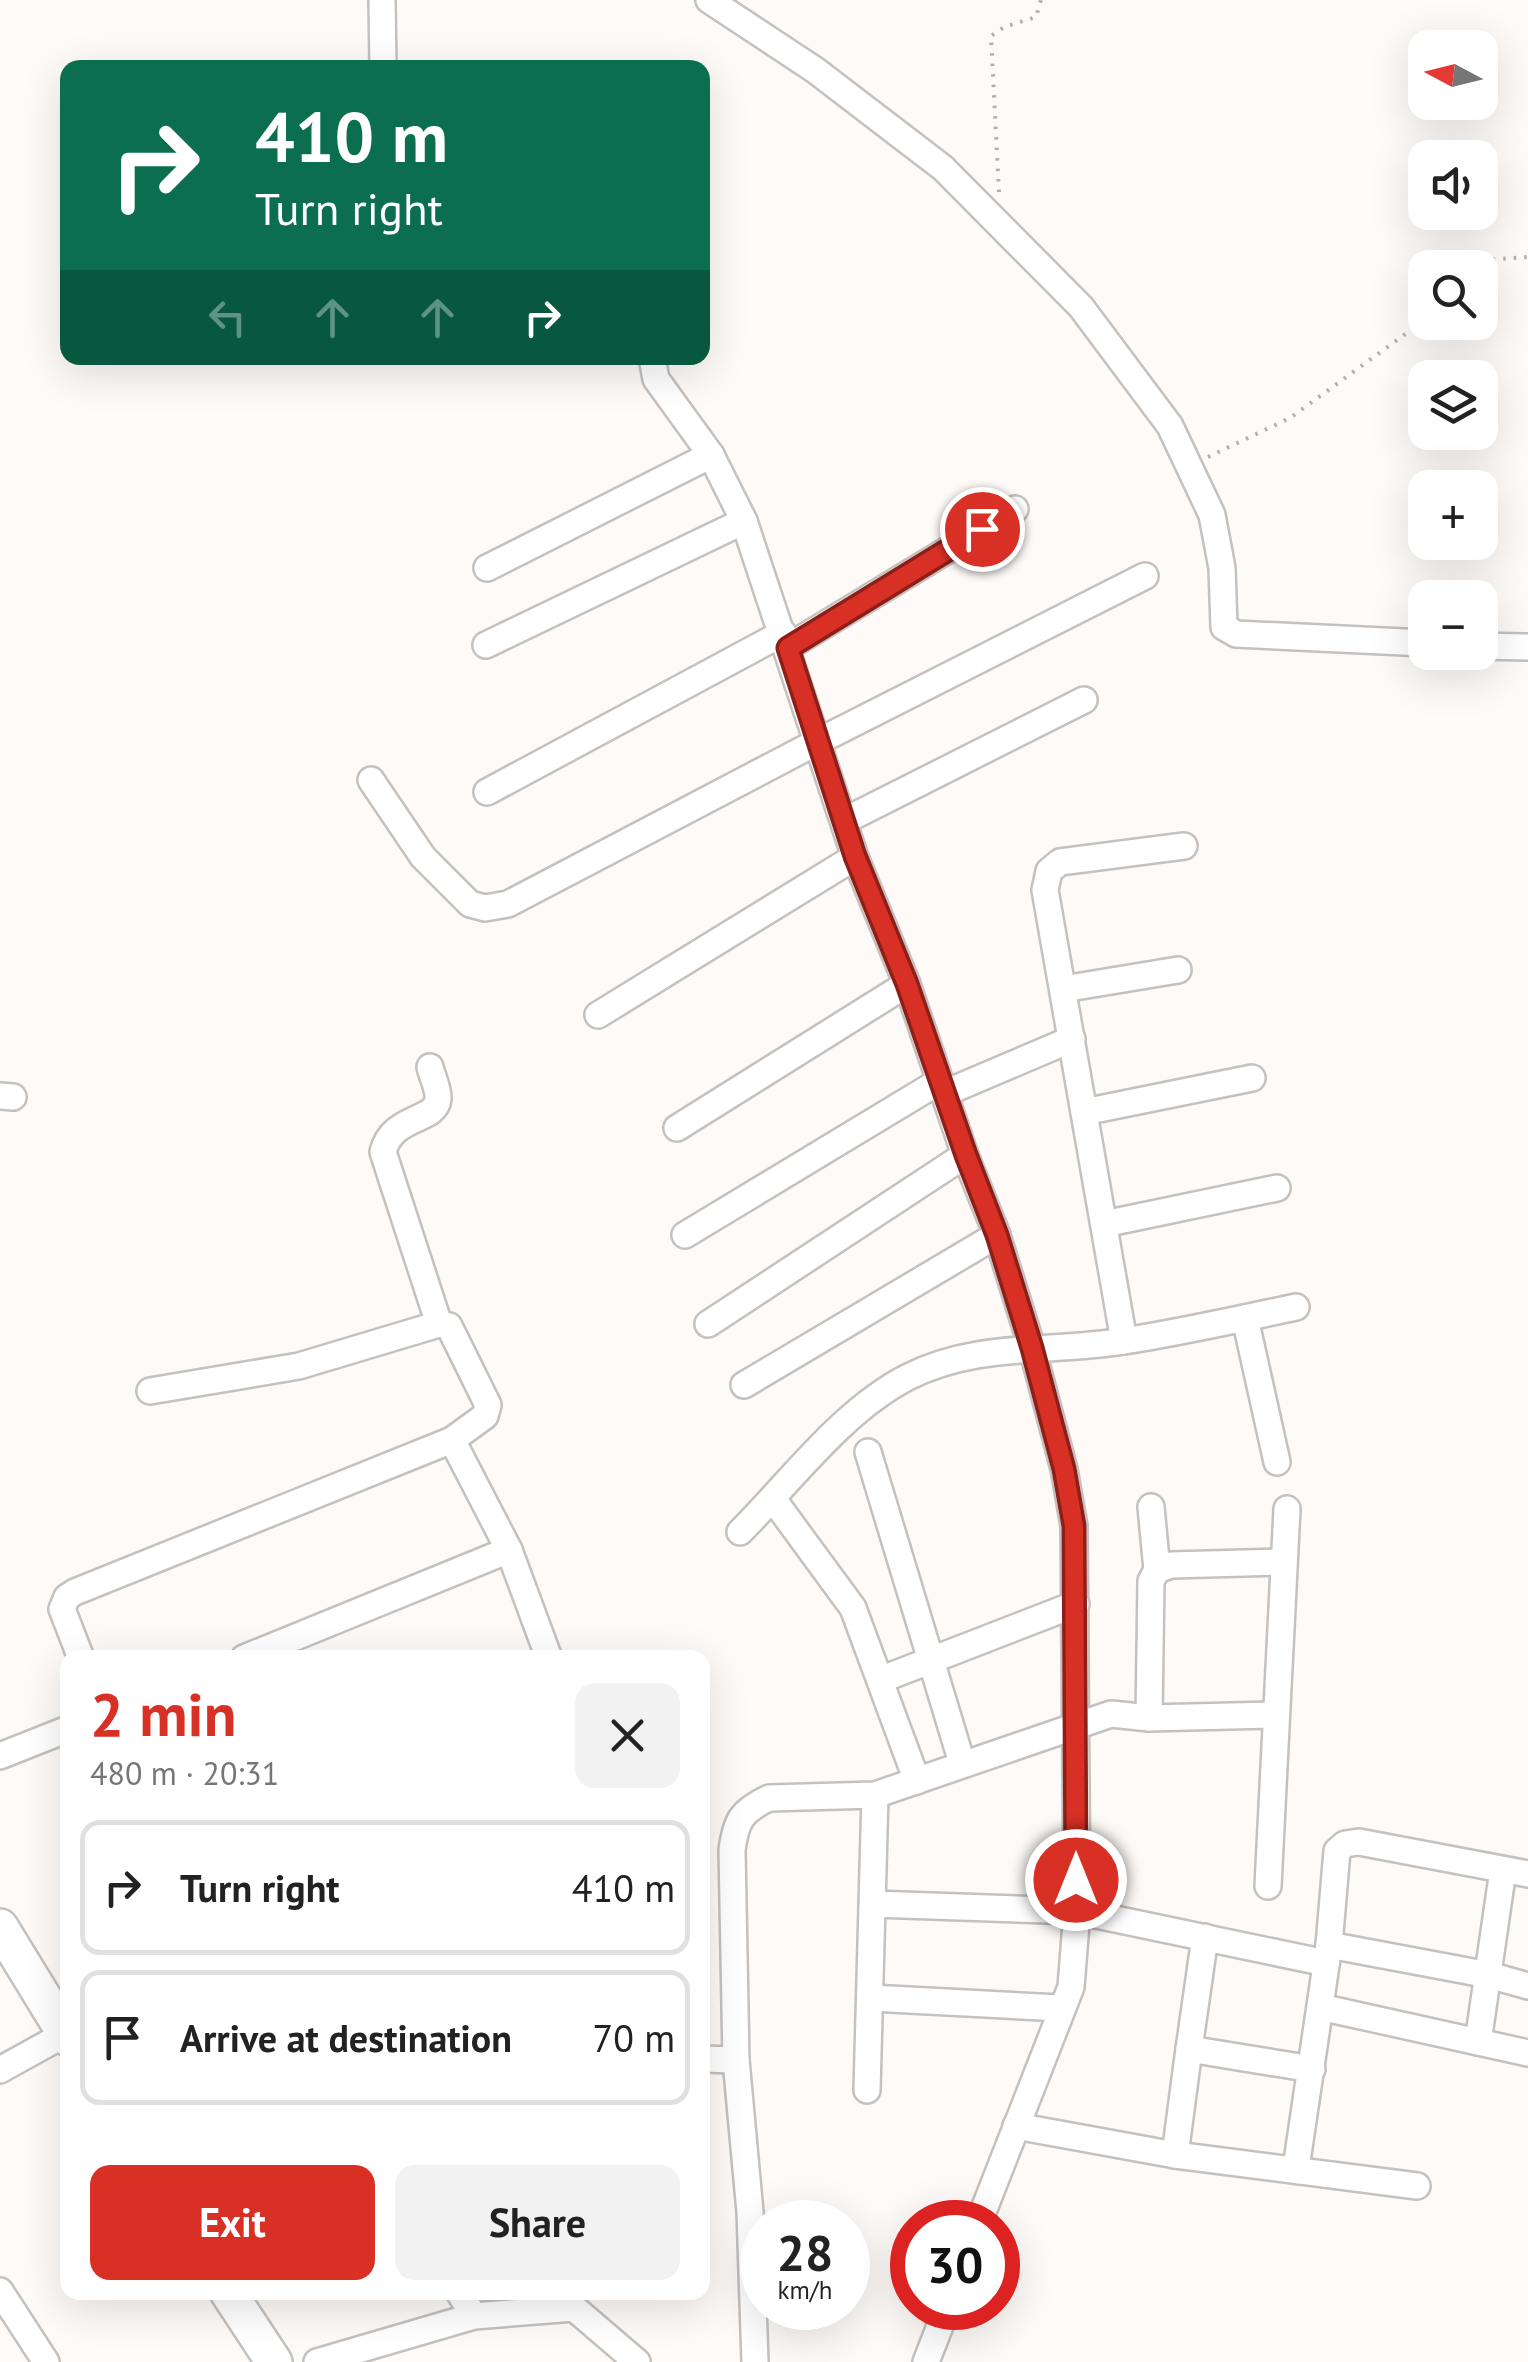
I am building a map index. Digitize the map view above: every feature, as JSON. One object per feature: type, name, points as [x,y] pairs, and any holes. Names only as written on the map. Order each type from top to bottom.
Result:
[{"type":"main road","points":[[0,1926],[60,2022]]},
{"type":"main road","points":[[233,2300],[274,2362]]},
{"type":"street","points":[[382,0],[382,60]]},
{"type":"street","points":[[709,0],[843,92],[943,168],[1081,307],[1170,426],[1212,515],[1222,568],[1224,627],[1236,634],[1408,642]]},
{"type":"street","points":[[653,365],[656,379],[711,455],[744,520],[855,856],[907,984],[997,1235],[1064,1469],[1074,1526],[1076,1604],[1077,1911],[1071,1987],[987,2200]]},
{"type":"street","points":[[486,568],[711,455]]},
{"type":"street","points":[[487,792],[785,640],[1015,510]]},
{"type":"street","points":[[486,646],[744,520]]},
{"type":"street","points":[[371,780],[423,857],[470,904],[484,908],[508,904],[1145,576]]},
{"type":"street","points":[[1498,646],[1528,647]]},
{"type":"street","points":[[844,821],[1084,700]]},
{"type":"street","points":[[1124,1341],[1045,890],[1050,871],[1060,862],[1184,846]]},
{"type":"street","points":[[598,1015],[855,856]]},
{"type":"street","points":[[1063,989],[1178,970]]},
{"type":"street","points":[[678,1128],[907,984]]},
{"type":"street","points":[[685,1235],[942,1087],[1072,1040]]},
{"type":"street","points":[[430,1067],[438,1099],[433,1110],[394,1129],[383,1152],[439,1324]]},
{"type":"street","points":[[1084,1112],[1252,1078]]},
{"type":"street","points":[[708,1324],[966,1155]]},
{"type":"street","points":[[1104,1224],[1277,1188]]},
{"type":"street","points":[[744,1386],[997,1235]]},
{"type":"street","points":[[740,1532],[868,1402],[937,1364],[980,1353],[1124,1341],[1296,1308]]},
{"type":"street","points":[[1245,1318],[1277,1462]]},
{"type":"street","points":[[78,1650],[62,1609],[74,1592],[452,1440],[484,1416],[488,1405],[449,1326],[439,1324],[299,1366],[150,1391]]},
{"type":"street","points":[[452,1440],[509,1550],[546,1650]]},
{"type":"street","points":[[868,1452],[962,1762]]},
{"type":"street","points":[[773,1499],[853,1608],[917,1781]]},
{"type":"street","points":[[1149,1718],[1151,1581],[1156,1570],[1151,1507]]},
{"type":"street","points":[[1268,1886],[1286,1509]]},
{"type":"street","points":[[264,1650],[509,1550]]},
{"type":"street","points":[[1156,1570],[1171,1566],[1283,1562]]},
{"type":"street","points":[[880,1680],[1076,1604]]},
{"type":"street","points":[[754,2362],[750,2212],[736,2060],[732,1850],[736,1823],[754,1804],[769,1798],[875,1795],[1110,1714],[1149,1718],[1276,1716]]},
{"type":"street","points":[[0,1756],[60,1732]]},
{"type":"street","points":[[866,2090],[875,1795]]},
{"type":"street","points":[[1299,2172],[1296,2168],[1327,1954],[1335,1858],[1345,1844],[1359,1842],[1515,1872],[1488,1975],[1478,2042]]},
{"type":"street","points":[[874,1904],[1077,1911],[1206,1937],[1488,1975],[1528,1986]]},
{"type":"street","points":[[1174,2155],[1206,1937]]},
{"type":"street","points":[[871,1998],[1060,2008]]},
{"type":"street","points":[[1320,2008],[1528,2053]]},
{"type":"street","points":[[0,2070],[60,2031]]},
{"type":"street","points":[[1189,2049],[1312,2068]]},
{"type":"street","points":[[710,2059],[736,2060]]},
{"type":"street","points":[[1016,2126],[1174,2155],[1417,2186]]},
{"type":"street","points":[[1,2294],[46,2362]]},
{"type":"street","points":[[464,2300],[474,2316]]},
{"type":"street","points":[[317,2362],[474,2316],[576,2300],[638,2362]]},
{"type":"street","points":[[926,2362],[938,2330]]},
{"type":"path","points":[[988,214],[996,202],[999,181],[991,36],[1004,27],[1036,17],[1041,0]]},
{"type":"path","points":[[1498,259],[1528,257]]},
{"type":"path","points":[[1190,466],[1290,418],[1408,333]]},
{"type":"route","points":[[982,529],[788,648],[855,856],[907,984],[997,1235],[1064,1469],[1074,1526],[1076,1880]]}]
